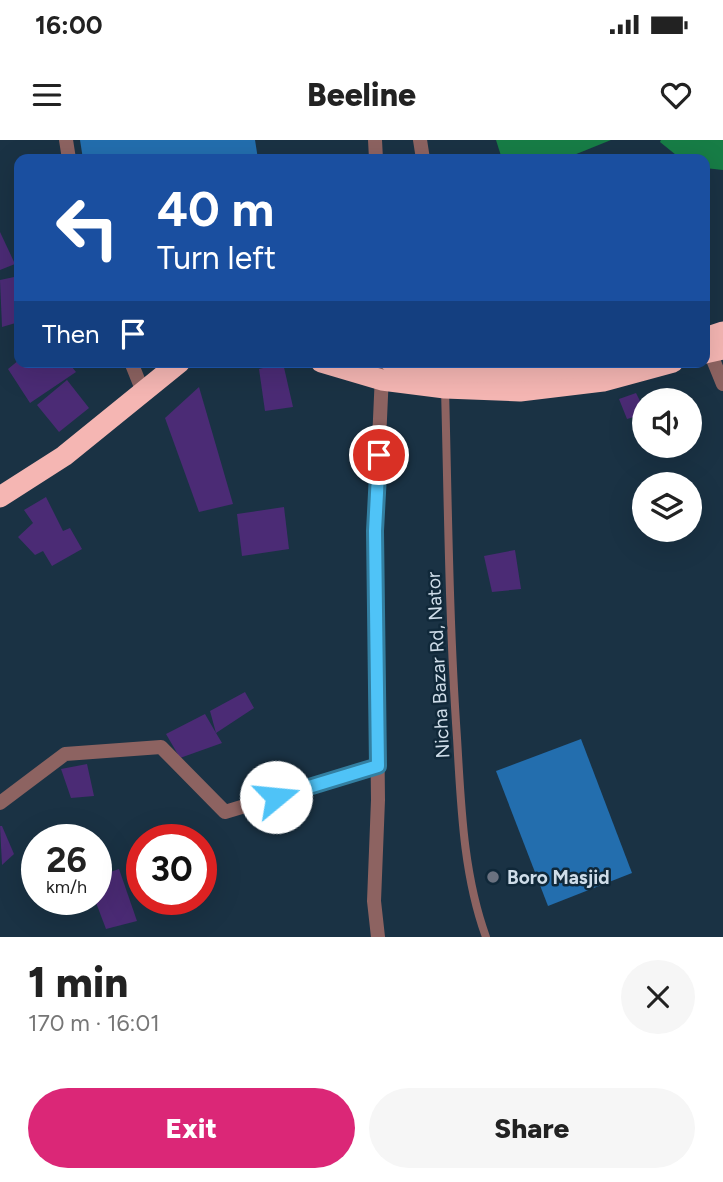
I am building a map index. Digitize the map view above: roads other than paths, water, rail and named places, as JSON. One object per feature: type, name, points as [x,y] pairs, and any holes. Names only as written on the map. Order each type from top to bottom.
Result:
[{"type":"highway","points":[[710,346],[723,332]]},
{"type":"highway","points":[[0,497],[64,456],[174,368]]},
{"type":"highway","points":[[385,368],[444,374],[520,391],[603,381],[651,368]]},
{"type":"highway","points":[[444,374],[571,368]]},
{"type":"street","points":[[723,323],[710,346],[723,384]]},
{"type":"street","points":[[133,368],[143,392]]},
{"type":"street","points":[[378,937],[374,901],[378,766],[375,531],[385,368]]},
{"type":"street","points":[[0,803],[65,754],[161,747],[225,812],[378,766]]},
{"type":"lane","name":"Nicha Bazar Rd, Nator","points":[[444,374],[452,662],[462,831],[480,921],[486,937]]},
{"type":"water","points":[[80,140],[255,140],[257,154],[82,154]]},
{"type":"water","points":[[581,739],[632,873],[548,906],[496,771]]},
{"type":"place","name":"Boro Masjid","points":[[493,877]]}]
